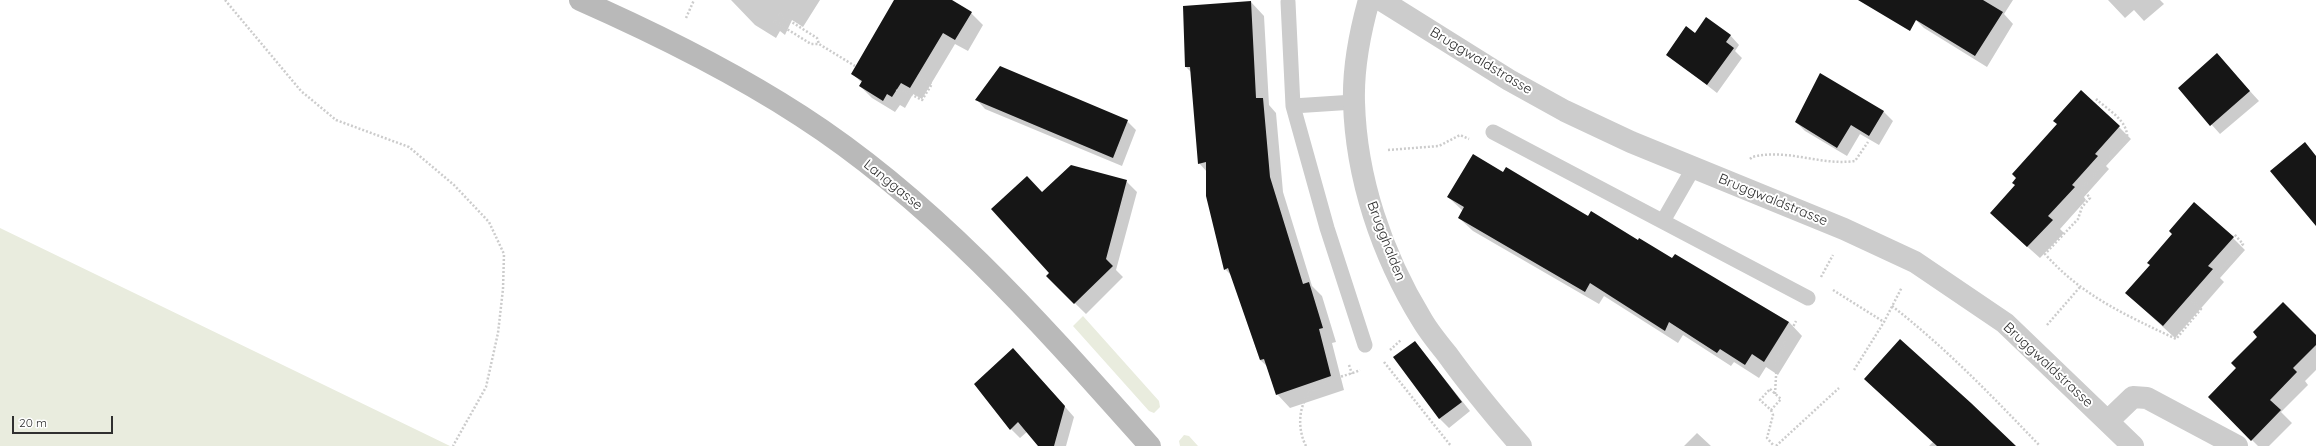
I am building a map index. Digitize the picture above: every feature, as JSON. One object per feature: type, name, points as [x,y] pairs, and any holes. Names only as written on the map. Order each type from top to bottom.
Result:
[{"type":"main road","name":"Langgasse","points":[[580,0],[675,43],[727,70],[802,116],[865,162],[928,213],[992,274],[1150,446]]},
{"type":"street","name":"Brugghalden","points":[[1368,0],[1358,54],[1354,102],[1360,155],[1373,216],[1395,272],[1422,321],[1479,397],[1521,446]]},
{"type":"street","name":"Bruggwaldstrasse","points":[[1381,0],[1509,80],[1565,111],[1631,142],[1844,229],[1915,262],[2006,323],[2133,446]]},
{"type":"street","points":[[2108,421],[2133,398],[2146,398],[2237,446]]},
{"type":"lane","points":[[1288,2],[1293,106],[1327,228],[1365,345]]},
{"type":"lane","points":[[1293,106],[1354,102]]},
{"type":"lane","points":[[1493,132],[1808,298]]},
{"type":"lane","points":[[1664,221],[1694,168]]},
{"type":"path","points":[[225,0],[301,91],[336,120],[409,147],[454,185],[489,222],[504,254],[503,289],[498,333],[486,387],[453,446]]},
{"type":"path","points":[[686,18],[694,0]]},
{"type":"path","points":[[779,14],[817,38],[819,44]]},
{"type":"path","points":[[774,21],[811,44],[819,44],[855,66]]},
{"type":"path","points":[[896,91],[903,90],[922,100],[932,84],[918,75]]},
{"type":"path","points":[[2096,99],[2128,130],[2127,139],[2082,188],[2090,198],[2082,207],[2078,219],[2045,254],[2080,287],[2107,306],[2176,338],[2201,309],[2192,300],[2243,244],[2234,234]]},
{"type":"path","points":[[1360,155],[1403,148],[1439,146],[1460,135]]},
{"type":"path","points":[[1749,160],[1752,156],[1769,153],[1842,163],[1855,161],[1868,142]]},
{"type":"path","points":[[1819,281],[1834,254]]},
{"type":"path","points":[[1854,370],[1884,322],[1915,262]]},
{"type":"path","points":[[2045,328],[2080,287]]},
{"type":"path","points":[[1831,288],[1884,322]]},
{"type":"path","points":[[1776,394],[1777,359],[1808,298]]},
{"type":"path","points":[[1892,306],[1933,339],[1979,382],[2040,446]]},
{"type":"path","points":[[1382,360],[1451,446]]},
{"type":"path","points":[[1771,410],[1781,399],[1770,389],[1760,400],[1771,410],[1773,415],[1767,438],[1775,446],[1839,388]]},
{"type":"path","points":[[1300,413],[1300,436],[1306,446]]},
{"type":"shaded area","points":[[0,228],[450,446],[0,446]]},
{"type":"shaded area","points":[[1083,316],[1159,401],[1160,407],[1154,413],[1149,411],[1073,326]]},
{"type":"shaded area","points":[[1184,435],[1189,436],[1198,446],[1180,446],[1179,441]]},
{"type":"building","points":[[894,0],[952,0],[972,12],[955,40],[943,33],[910,88],[901,83],[892,97],[887,94],[883,101],[859,86],[862,81],[851,74]]},
{"type":"building","points":[[1858,0],[1983,0],[2003,12],[1975,56],[1916,20],[1910,31]]},
{"type":"building","points":[[1251,1],[1256,98],[1263,98],[1270,177],[1303,284],[1309,282],[1323,328],[1319,329],[1331,376],[1276,395],[1264,359],[1260,360],[1228,268],[1224,270],[1206,196],[1206,162],[1198,164],[1190,67],[1185,67],[1183,6]]},
{"type":"building","points":[[1706,17],[1731,35],[1726,42],[1734,48],[1707,85],[1666,55],[1686,26],[1695,33]]},
{"type":"building","points":[[2217,53],[2250,91],[2210,126],[2178,88]]},
{"type":"building","points":[[1000,66],[1128,120],[1113,158],[975,100]]},
{"type":"building","points":[[1820,73],[1884,111],[1869,136],[1851,125],[1837,148],[1795,122]]},
{"type":"building","points":[[2081,90],[2120,126],[2095,154],[2098,156],[2072,185],[2075,187],[2048,216],[2053,220],[2027,247],[1990,213],[2015,185],[2012,183],[2016,178],[2012,174],[2057,124],[2053,121]]},
{"type":"building","points":[[2305,142],[2316,156],[2316,226],[2270,171]]},
{"type":"building","points":[[1473,154],[1503,172],[1506,167],[1588,216],[1591,211],[1638,240],[1639,238],[1672,258],[1675,254],[1789,322],[1764,362],[1752,354],[1745,365],[1720,349],[1717,353],[1669,322],[1665,331],[1590,283],[1585,292],[1458,218],[1464,207],[1447,197]]},
{"type":"building","points":[[1071,165],[1127,180],[1106,259],[1113,266],[1074,304],[1046,276],[1049,273],[991,209],[1027,176],[1042,192]]},
{"type":"building","points":[[2194,202],[2234,237],[2208,266],[2213,269],[2163,326],[2125,293],[2150,265],[2147,263],[2172,234],[2169,231]]},
{"type":"building","points":[[2283,302],[2316,335],[2316,345],[2293,368],[2297,372],[2270,400],[2281,410],[2251,441],[2208,397],[2236,368],[2231,363],[2257,337],[2253,332]]},
{"type":"building","points":[[1900,339],[2016,446],[1937,446],[1864,379]]},
{"type":"building","points":[[1415,341],[1462,402],[1439,419],[1393,357]]},
{"type":"building","points":[[1013,348],[1065,406],[1054,446],[1038,446],[1018,422],[1010,430],[974,384]]}]
